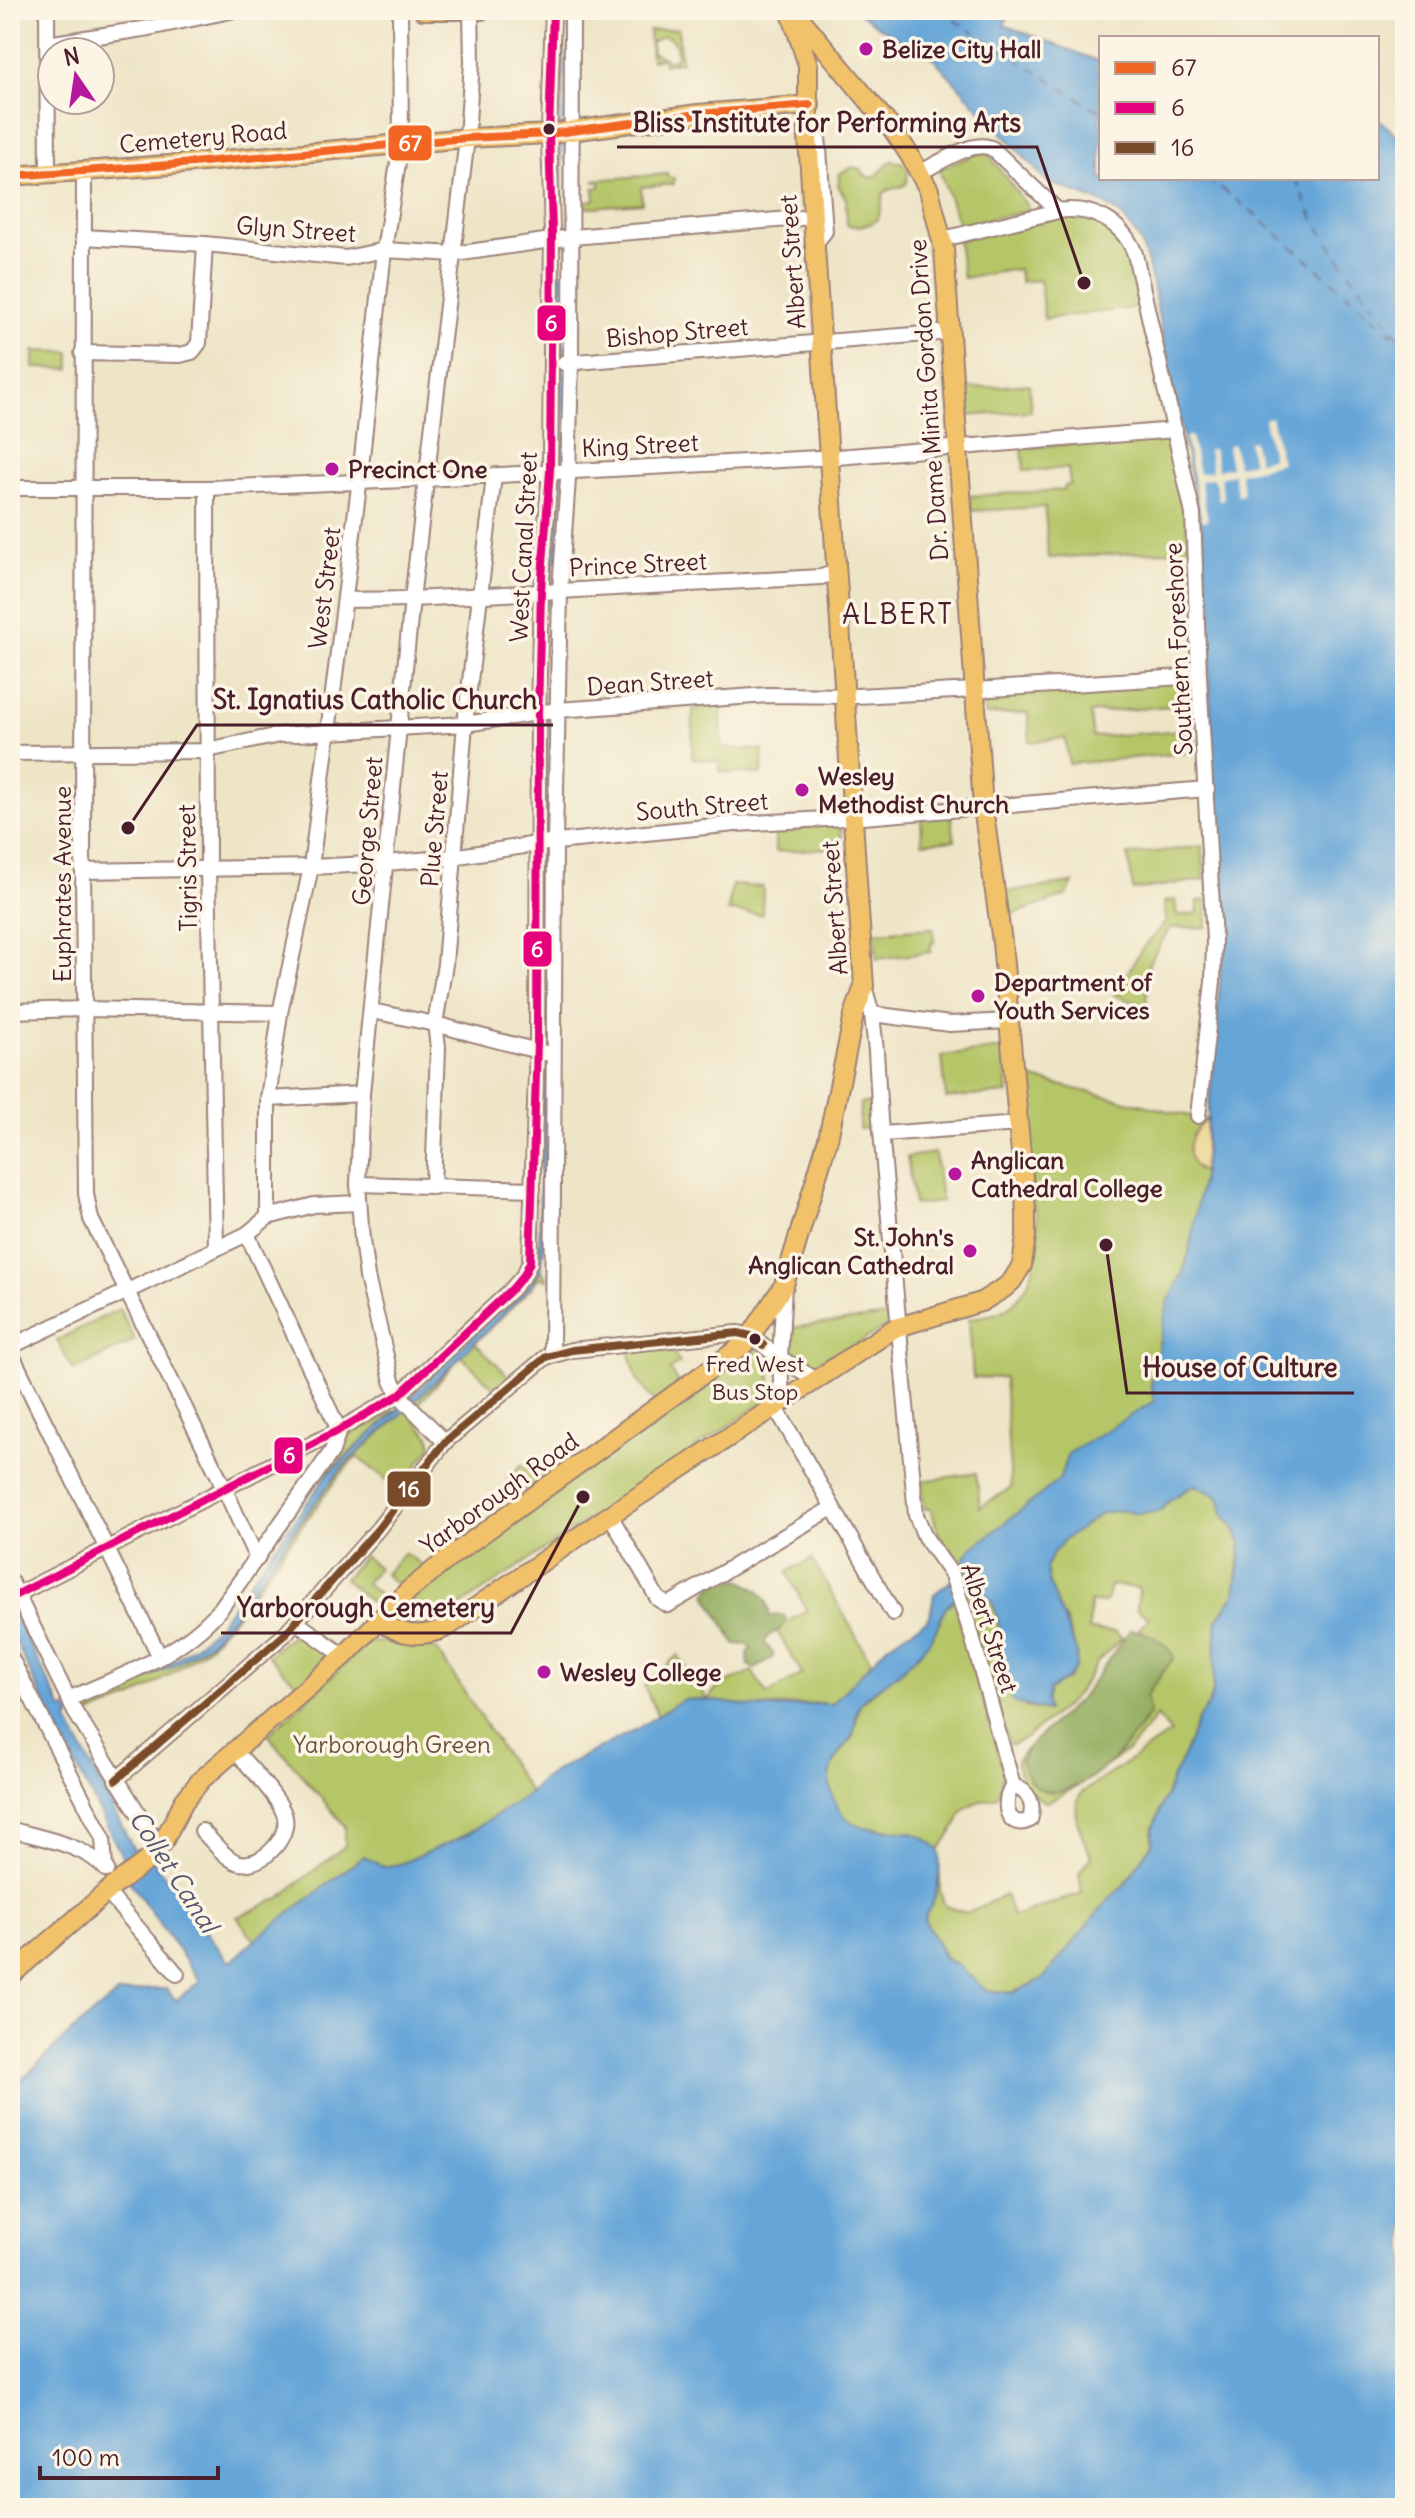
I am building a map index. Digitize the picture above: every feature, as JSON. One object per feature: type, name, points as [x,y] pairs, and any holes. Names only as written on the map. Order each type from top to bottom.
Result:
[{"type":"main road","points":[[423,10],[481,10]]},
{"type":"main road","name":"Albert Street","points":[[792,10],[792,20],[807,57],[813,217],[864,986]]},
{"type":"main road","name":"Dr. Dame Minita Gordon Drive","points":[[380,1620],[404,1633],[421,1635],[437,1631],[899,1326],[981,1302],[1004,1288],[1018,1273],[1024,1255],[1026,1223],[1019,1124],[1002,942],[983,807],[943,239],[921,172],[893,130],[792,10]]},
{"type":"main road","name":"Cemetery Road","points":[[10,176],[559,133],[698,114],[809,113]]},
{"type":"main road","name":"Yarborough Road","points":[[156,1852],[187,1796],[234,1750],[344,1656],[409,1590],[736,1353],[751,1336],[784,1285],[828,1139],[854,1015],[864,986]]},
{"type":"main road","points":[[10,1976],[156,1852]]},
{"type":"street","points":[[47,10],[47,36]]},
{"type":"street","points":[[98,36],[235,10]]},
{"type":"street","name":"West Street","points":[[268,1217],[268,1099],[280,1013],[311,867],[360,482],[384,250],[401,144],[400,10]]},
{"type":"street","name":"West Canal Street","points":[[545,1053],[548,712],[551,590],[559,471],[562,239],[553,10]]},
{"type":"street","points":[[559,471],[562,239],[559,133],[572,10]]},
{"type":"street","name":"George Street","points":[[445,1442],[405,1401],[392,1381],[367,1277],[358,1184],[362,1094],[412,599],[467,138],[472,62],[471,11]]},
{"type":"street","points":[[809,113],[818,136],[825,231],[815,244]]},
{"type":"street","points":[[48,116],[48,173]]},
{"type":"street","points":[[921,172],[973,146],[988,146],[1058,211]]},
{"type":"street","name":"Euphrates Avenue","points":[[84,170],[83,871],[88,1206],[257,1559]]},
{"type":"street","name":"Southern Foreshore","points":[[1058,211],[1085,210],[1117,227],[1132,247],[1193,514],[1214,961],[1198,1116]]},
{"type":"street","points":[[943,239],[1058,211]]},
{"type":"street","name":"Glyn Street","points":[[83,237],[205,244],[346,258],[384,250],[455,254],[562,239],[813,217]]},
{"type":"street","points":[[82,353],[192,352],[199,343],[202,319],[205,244]]},
{"type":"street","name":"Bishop Street","points":[[561,363],[951,332]]},
{"type":"street","name":"King Street","points":[[10,488],[207,488],[494,476],[830,458],[1175,430]]},
{"type":"street","name":"Plue Street","points":[[433,1187],[438,1047],[435,1024],[445,964],[465,724],[494,476]]},
{"type":"street","name":"Tigris Street","points":[[207,488],[208,869],[216,1247]]},
{"type":"street","name":"Prince Street","points":[[345,600],[821,577],[837,572]]},
{"type":"street","name":"Dean Street","points":[[10,753],[208,750],[280,735],[465,724],[548,712],[768,695],[975,690],[1199,676]]},
{"type":"street","name":"South Street","points":[[83,871],[387,863],[735,824],[852,818],[1207,789]]},
{"type":"street","name":"Albert Street","points":[[864,986],[872,1014],[916,1515],[925,1537],[952,1575],[1013,1786]]},
{"type":"street","points":[[10,1011],[85,1009],[280,1013]]},
{"type":"street","points":[[372,1011],[545,1053]]},
{"type":"street","points":[[872,1014],[950,1024],[1009,1021]]},
{"type":"street","points":[[13,1596],[339,1430],[405,1401],[524,1275],[530,1262],[545,1053]]},
{"type":"street","points":[[545,1053],[552,1354]]},
{"type":"street","points":[[268,1099],[362,1094]]},
{"type":"street","points":[[882,1134],[1019,1124]]},
{"type":"street","points":[[358,1184],[533,1189]]},
{"type":"street","points":[[160,1657],[10,1349],[126,1290],[247,1234],[268,1217],[314,1205],[358,1203]]},
{"type":"street","points":[[72,1706],[160,1657],[195,1635],[213,1618],[332,1451],[339,1430],[247,1234]]},
{"type":"street","points":[[784,1285],[778,1404],[832,1508],[893,1613]]},
{"type":"street","points":[[116,1780],[283,1636],[378,1529],[445,1442],[552,1354],[636,1342],[738,1333],[751,1336],[815,1379]]},
{"type":"street","points":[[610,1515],[658,1599],[668,1605],[832,1508]]},
{"type":"street","points":[[10,1580],[13,1596],[72,1706],[156,1852]]},
{"type":"street","points":[[296,1622],[344,1656]]},
{"type":"street","points":[[10,1656],[15,1681],[103,1838],[105,1867]]},
{"type":"street","points":[[202,1831],[227,1856],[244,1864],[262,1858],[285,1831],[287,1823],[279,1804],[234,1750]]},
{"type":"street","points":[[10,1830],[95,1858],[116,1885],[143,1937],[157,1948],[177,1974]]},
{"type":"green space","points":[[678,28],[681,62],[664,64],[663,58],[651,60],[649,31]],"holes":[[[662,36],[670,38],[676,46],[674,60],[652,52],[651,43]]]},
{"type":"green space","points":[[982,152],[988,154],[1028,207],[1023,212],[959,225],[939,169]]},
{"type":"green space","points":[[891,161],[901,162],[908,168],[907,183],[884,193],[879,215],[873,223],[849,226],[846,199],[838,185],[840,173],[853,167],[874,178]]},
{"type":"green space","points":[[667,174],[669,178],[674,178],[674,184],[641,187],[642,203],[580,208],[579,202],[595,200],[594,188],[600,187],[600,182],[594,180]]},
{"type":"green space","points":[[1063,217],[1083,218],[1099,223],[1112,232],[1128,257],[1141,307],[1044,319],[1040,280],[1021,282],[1018,269],[963,278],[958,240]]},
{"type":"green space","points":[[34,351],[70,352],[70,369],[34,368]]},
{"type":"green space","points":[[1029,384],[1031,411],[966,416],[964,389]]},
{"type":"green space","points":[[1168,436],[1187,523],[1189,544],[1183,550],[1048,558],[1045,507],[972,511],[969,496],[1063,490],[1070,485],[1068,468],[1024,471],[1022,448]]},
{"type":"green space","points":[[1193,680],[1194,704],[1090,713],[1093,737],[1195,729],[1196,752],[1069,764],[1065,738],[1030,742],[1028,713],[985,715],[983,693]]},
{"type":"green space","points":[[721,707],[722,748],[763,750],[762,774],[720,772],[720,762],[692,758],[693,709]]},
{"type":"green space","points":[[951,815],[955,840],[922,843],[921,817]]},
{"type":"green space","points":[[841,824],[842,847],[775,852],[775,828]]},
{"type":"green space","points":[[1203,846],[1204,880],[1133,890],[1128,855]]},
{"type":"green space","points":[[1073,883],[1066,896],[1008,916],[1004,892]]},
{"type":"green space","points":[[732,885],[763,887],[762,915],[728,911]]},
{"type":"green space","points":[[1175,900],[1177,916],[1198,913],[1198,901],[1206,900],[1207,927],[1170,928],[1149,963],[1146,1006],[1114,995],[1142,949],[1166,922],[1164,902]]},
{"type":"green space","points":[[933,928],[931,952],[877,959],[874,932]]},
{"type":"green space","points":[[1003,1049],[1008,1093],[946,1098],[942,1056]]},
{"type":"green space","points":[[1025,1077],[1207,1120],[1201,1124],[1196,1169],[1203,1172],[1189,1253],[1168,1302],[1151,1383],[1154,1401],[1076,1471],[961,1566],[953,1566],[931,1509],[925,1509],[921,1481],[976,1473],[980,1507],[1011,1488],[1004,1377],[973,1378],[969,1319],[1000,1312],[1013,1304],[1030,1278],[1035,1262],[1038,1229],[1032,1200]]},
{"type":"green space","points":[[860,1103],[872,1103],[872,1128],[859,1129]]},
{"type":"green space","points":[[935,1153],[941,1202],[914,1205],[907,1157]]},
{"type":"green space","points":[[541,1269],[547,1279],[538,1278],[531,1288],[475,1343],[510,1377],[495,1389],[461,1356],[418,1405],[414,1400],[530,1288]]},
{"type":"green space","points":[[119,1309],[135,1340],[73,1371],[57,1340]]},
{"type":"green space","points":[[888,1316],[892,1323],[819,1367],[809,1368],[790,1357],[789,1328]]},
{"type":"green space","points":[[669,1347],[680,1363],[670,1369],[680,1385],[655,1403],[637,1379],[629,1350]]},
{"type":"green space","points":[[751,1352],[759,1352],[770,1361],[771,1389],[764,1402],[439,1620],[415,1625],[404,1622],[398,1611],[436,1575]]},
{"type":"green space","points":[[401,1407],[339,1462],[322,1482],[348,1436]]},
{"type":"green space","points":[[406,1410],[430,1437],[432,1446],[399,1489],[357,1457],[339,1476],[237,1614],[209,1646],[132,1698],[87,1715],[83,1708],[175,1665],[210,1642],[233,1616],[336,1474]]},
{"type":"green space","points":[[521,1465],[552,1477],[530,1492],[507,1482]]},
{"type":"green space","points":[[1195,1485],[1219,1497],[1223,1514],[1234,1527],[1241,1543],[1235,1594],[1217,1620],[1213,1692],[1173,1777],[1153,1828],[1152,1844],[1123,1887],[1112,1895],[1043,1979],[1012,1993],[986,1990],[946,1959],[924,1919],[933,1901],[940,1872],[940,1891],[945,1906],[967,1913],[1005,1895],[1013,1917],[1082,1893],[1079,1873],[1091,1856],[1078,1825],[1078,1800],[1081,1793],[1171,1733],[1157,1716],[1129,1750],[1091,1776],[1114,1759],[1150,1714],[1146,1696],[1174,1657],[1138,1630],[1149,1618],[1137,1609],[1139,1588],[1110,1585],[1106,1603],[1090,1602],[1089,1630],[1115,1632],[1122,1638],[1098,1661],[1069,1703],[1026,1738],[1012,1745],[963,1596],[966,1588],[993,1590],[1025,1707],[1048,1711],[1046,1701],[1049,1690],[1069,1678],[1077,1653],[1065,1619],[1022,1586],[1063,1540],[1102,1513],[1160,1511],[1170,1500]]},
{"type":"green space","points":[[404,1553],[427,1568],[400,1588],[385,1574]]},
{"type":"green space","points":[[364,1556],[378,1568],[366,1583],[387,1602],[378,1609],[344,1579]]},
{"type":"green space","points":[[812,1559],[871,1662],[857,1691],[844,1699],[839,1696],[832,1705],[762,1707],[755,1724],[746,1728],[738,1723],[734,1731],[726,1736],[713,1733],[706,1723],[708,1701],[682,1700],[658,1716],[644,1686],[678,1655],[708,1700],[722,1686],[752,1671],[767,1695],[802,1674],[777,1631],[786,1622],[807,1611],[787,1572]]},
{"type":"green space","points":[[738,1579],[764,1597],[769,1616],[785,1617],[782,1627],[767,1637],[765,1643],[773,1657],[755,1669],[748,1665],[747,1655],[751,1648],[735,1644],[706,1594],[716,1584]]},
{"type":"green space","points":[[954,1599],[1002,1768],[997,1796],[974,1803],[964,1810],[939,1850],[925,1838],[909,1832],[854,1825],[840,1812],[827,1781],[832,1766],[853,1736],[860,1704],[917,1655],[937,1628],[943,1608]]},
{"type":"green space","points":[[1130,1630],[1155,1638],[1174,1657],[1146,1696],[1150,1714],[1114,1759],[1089,1779],[1062,1791],[1049,1792],[1037,1787],[1028,1777],[1021,1759],[1029,1746],[1081,1698]]},
{"type":"green space","points":[[295,1632],[332,1654],[298,1685],[268,1656]]},
{"type":"green space","name":"Yarborough Green","points":[[394,1640],[437,1650],[530,1793],[456,1840],[413,1861],[379,1866],[364,1856],[255,1940],[237,1917],[278,1899],[345,1846],[345,1826],[268,1735],[368,1643]]},
{"type":"green space","points":[[1029,1746],[1021,1760],[1053,1792],[1078,1786],[1047,1802],[1036,1797],[1022,1781],[1017,1768],[1019,1757]]},
{"type":"sand","points":[[1207,1120],[1203,1172],[1191,1161],[1189,1146],[1195,1132]]},
{"type":"water","points":[[559,10],[565,10],[551,687],[546,1230],[541,1269],[530,1288],[406,1410],[344,1465],[233,1616],[210,1642],[175,1665],[71,1714],[68,1721],[134,1850],[148,1854],[228,1961],[232,1961],[257,1938],[364,1856],[383,1867],[400,1864],[464,1836],[530,1793],[556,1770],[635,1730],[682,1700],[770,1708],[832,1704],[888,1645],[927,1620],[934,1594],[952,1580],[969,1551],[1059,1480],[1068,1454],[1154,1401],[1151,1383],[1168,1302],[1189,1253],[1203,1172],[1222,957],[1202,530],[1148,264],[1140,241],[1122,216],[1103,203],[1047,182],[934,59],[855,10],[992,10],[1008,17],[1004,25],[1099,61],[1099,180],[1379,180],[1379,120],[1405,142],[1405,2508],[10,2508],[10,2091],[72,2031],[117,1994],[166,1989],[176,2000],[200,1981],[128,1879],[122,1856],[10,1630],[10,1605],[62,1709],[69,1710],[173,1661],[218,1625],[328,1474],[401,1407],[525,1284],[539,1258]],"holes":[[[1195,1485],[1219,1497],[1223,1514],[1234,1527],[1241,1543],[1235,1594],[1217,1620],[1213,1692],[1173,1777],[1153,1828],[1152,1844],[1123,1887],[1112,1895],[1043,1979],[1012,1993],[986,1990],[956,1964],[945,1959],[924,1919],[937,1890],[939,1850],[914,1834],[862,1827],[841,1812],[832,1796],[830,1781],[833,1766],[854,1733],[859,1706],[920,1652],[951,1602],[971,1591],[983,1593],[994,1607],[1005,1679],[1014,1703],[1048,1711],[1046,1701],[1049,1690],[1068,1678],[1076,1666],[1077,1653],[1046,1568],[1064,1540],[1102,1513],[1160,1511],[1170,1500]]]},
{"type":"pier","points":[[1271,417],[1282,463],[1240,473],[1244,494],[1238,496],[1233,474],[1220,477],[1224,499],[1219,500],[1214,478],[1200,481],[1208,520],[1202,521],[1185,437],[1191,436],[1199,474],[1212,471],[1208,450],[1213,449],[1218,470],[1231,467],[1227,446],[1233,444],[1238,466],[1253,462],[1248,441],[1253,440],[1258,461],[1272,458],[1264,419]]},
{"type":"waterway","points":[[553,558],[560,461],[559,277]]},
{"type":"ferry route","points":[[939,10],[1099,111]]},
{"type":"ferry route","points":[[1209,180],[1249,209],[1405,345]]},
{"type":"ferry route","points":[[1297,180],[1328,242],[1404,344]]},
{"type":"transit line","name":"6","points":[[10,1598],[339,1430],[399,1395],[511,1290],[530,1262],[537,1043],[541,590],[550,471],[552,232],[549,134],[553,10]]},
{"type":"transit line","name":"67","points":[[10,176],[549,134],[698,114],[810,105]]},
{"type":"transit line","name":"16","points":[[116,1780],[283,1636],[378,1529],[445,1442],[546,1357],[572,1350],[738,1333],[751,1336],[763,1345]]},
{"type":"place","name":"Belize City Hall","points":[[866,49]]},
{"type":"place","name":"Bliss Institute for Performing Arts","points":[[1084,283]]},
{"type":"place","name":"Precinct One","points":[[332,469]]},
{"type":"place","name":"Wesley Methodist Church","points":[[802,790]]},
{"type":"place","name":"St. Ignatius Catholic Church","points":[[128,828]]},
{"type":"place","name":"Department of Youth Services","points":[[978,996]]},
{"type":"place","name":"Anglican Cathedral College","points":[[955,1174]]},
{"type":"place","name":"House of Culture","points":[[1106,1245]]},
{"type":"place","name":"St. John's Anglican Cathedral","points":[[970,1251]]},
{"type":"place","name":"Fred West Bus Stop","points":[[755,1339]]},
{"type":"place","name":"Yarborough Cemetery","points":[[583,1497]]},
{"type":"place","name":"Wesley College","points":[[544,1672]]},
{"type":"district","name":"ALBERT","points":[[898,614]]},
{"type":"water label","name":"Collet Canal","points":[[174,1871]]}]
